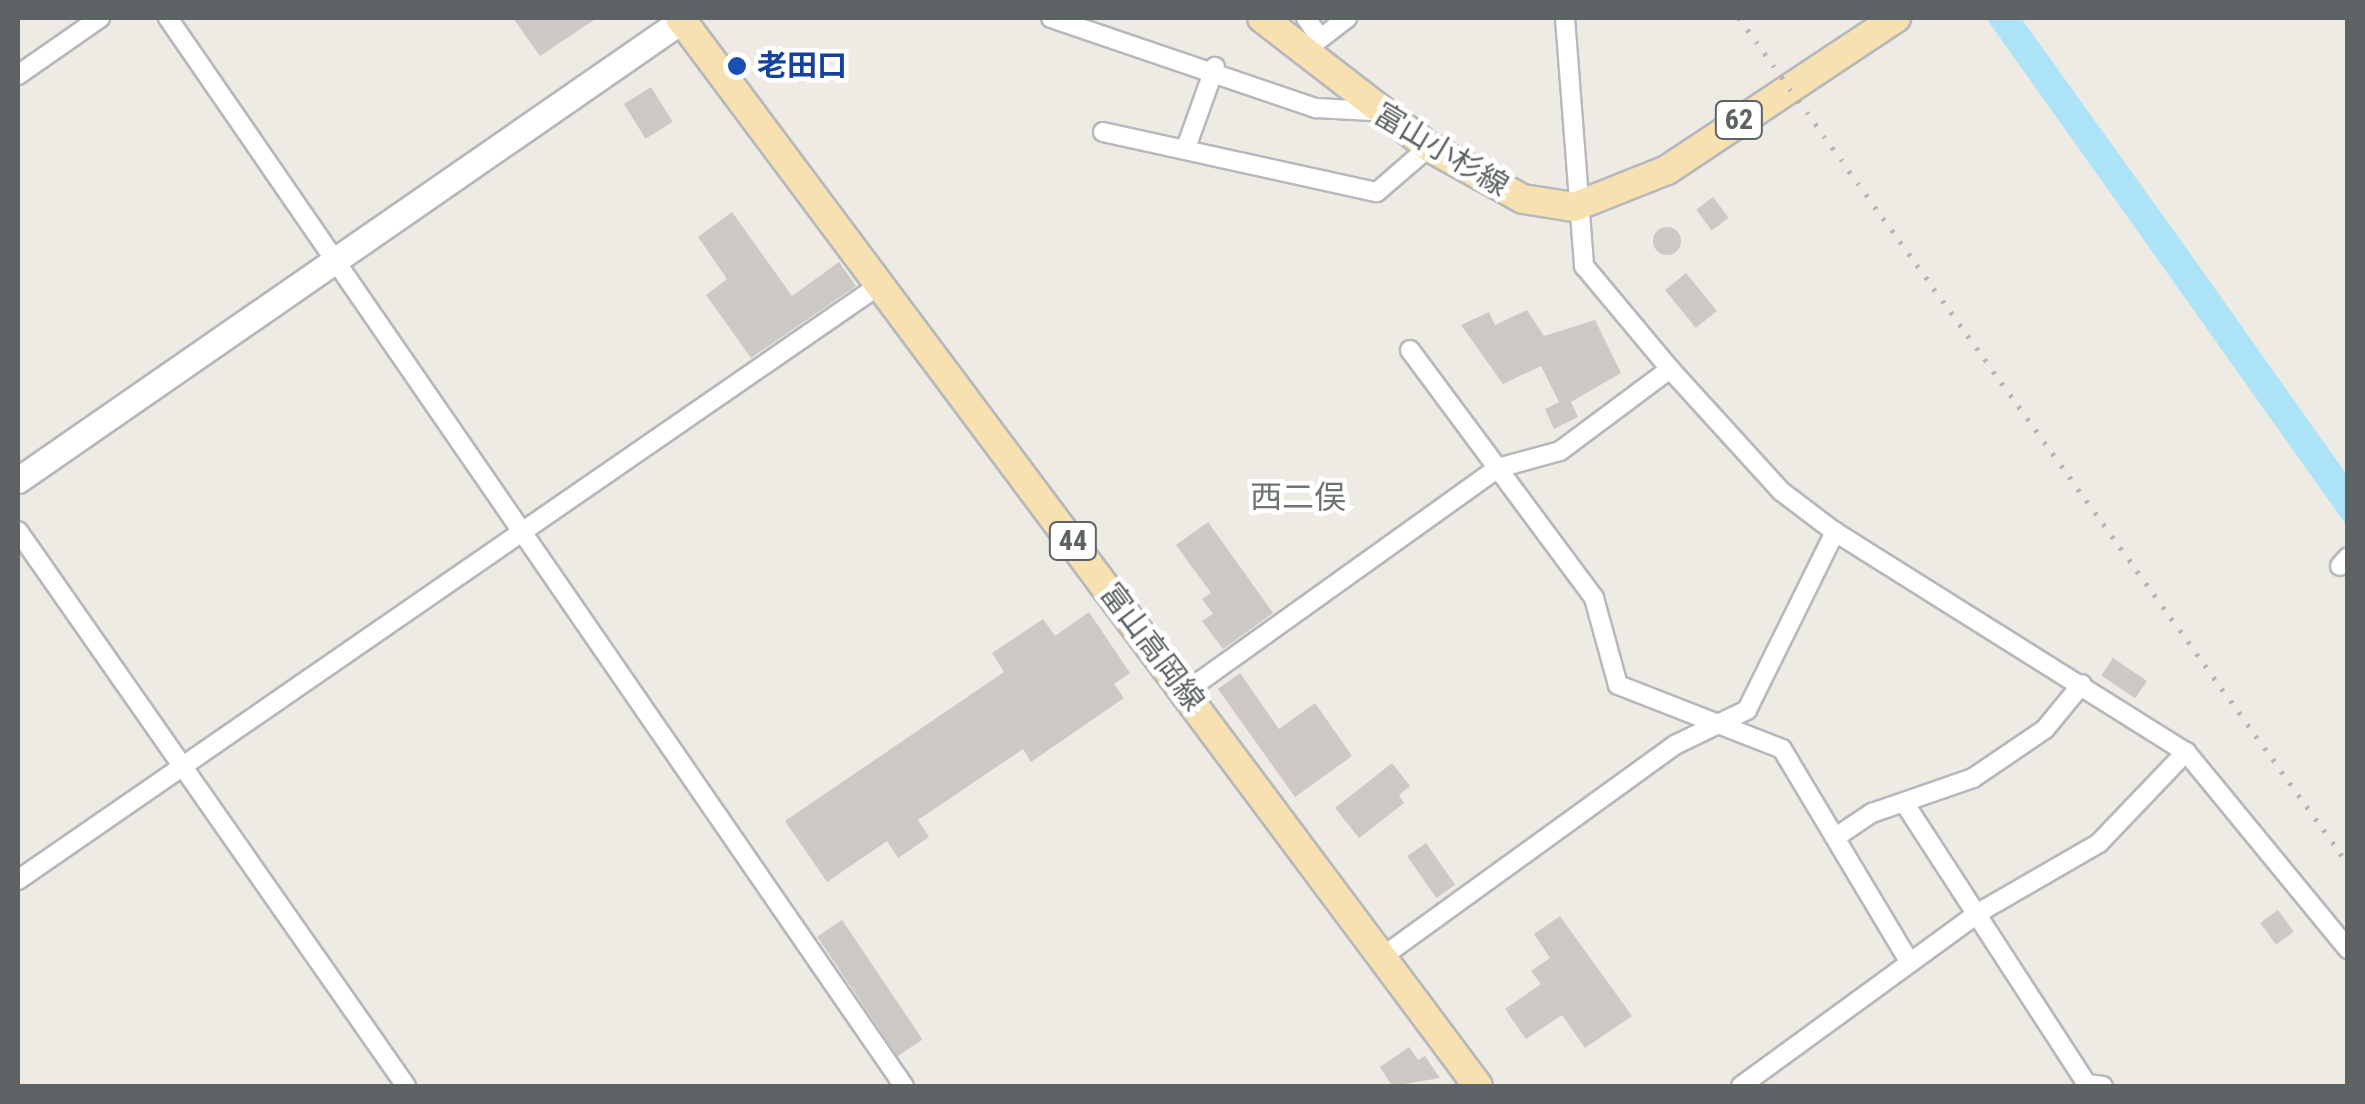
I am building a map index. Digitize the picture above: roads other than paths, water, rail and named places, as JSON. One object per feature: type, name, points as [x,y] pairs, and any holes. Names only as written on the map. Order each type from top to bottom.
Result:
[{"type":"main road","name":"富山高岡線","points":[[682,18],[1382,957],[1466,1082]]},
{"type":"main road","name":"富山小杉線","points":[[1262,18],[1311,45],[1372,111],[1429,147],[1523,199],[1574,206],[1668,170],[1896,18]]},
{"type":"street","points":[[18,76],[100,18]]},
{"type":"street","points":[[168,18],[332,262],[904,1086]]},
{"type":"street","points":[[18,480],[682,18]]},
{"type":"street","points":[[1051,18],[1215,67],[1316,108],[1372,111]]},
{"type":"street","points":[[1306,18],[1311,45],[1347,18]]},
{"type":"street","points":[[1565,18],[1574,206],[1584,266],[1670,369],[1781,491],[1835,532],[2186,752],[2348,948]]},
{"type":"street","points":[[1187,144],[1215,67]]},
{"type":"street","points":[[1103,132],[1187,144],[1377,192],[1429,147]]},
{"type":"street","points":[[18,880],[882,284]]},
{"type":"street","points":[[1410,350],[1594,598],[1618,684],[1718,730],[1782,750],[1838,835],[1910,963]]},
{"type":"street","points":[[1185,692],[1498,468],[1560,451],[1670,369]]},
{"type":"street","points":[[18,532],[406,1086]]},
{"type":"street","points":[[1382,957],[1674,745],[1718,730],[1746,710],[1835,532]]},
{"type":"street","points":[[1838,835],[1972,778],[2045,730],[2082,684]]},
{"type":"street","points":[[1741,1086],[1978,913],[2098,843],[2186,752]]},
{"type":"street","points":[[1905,804],[2087,1084],[2103,1086]]},
{"type":"water","points":[[1986,18],[2021,18],[2189,252],[2347,475],[2347,526]]},
{"type":"railway","points":[[1739,18],[2348,864]]},
{"type":"place","name":"老田口","points":[[737,66]]},
{"type":"district","name":"西二俣","points":[[1298,497]]}]
